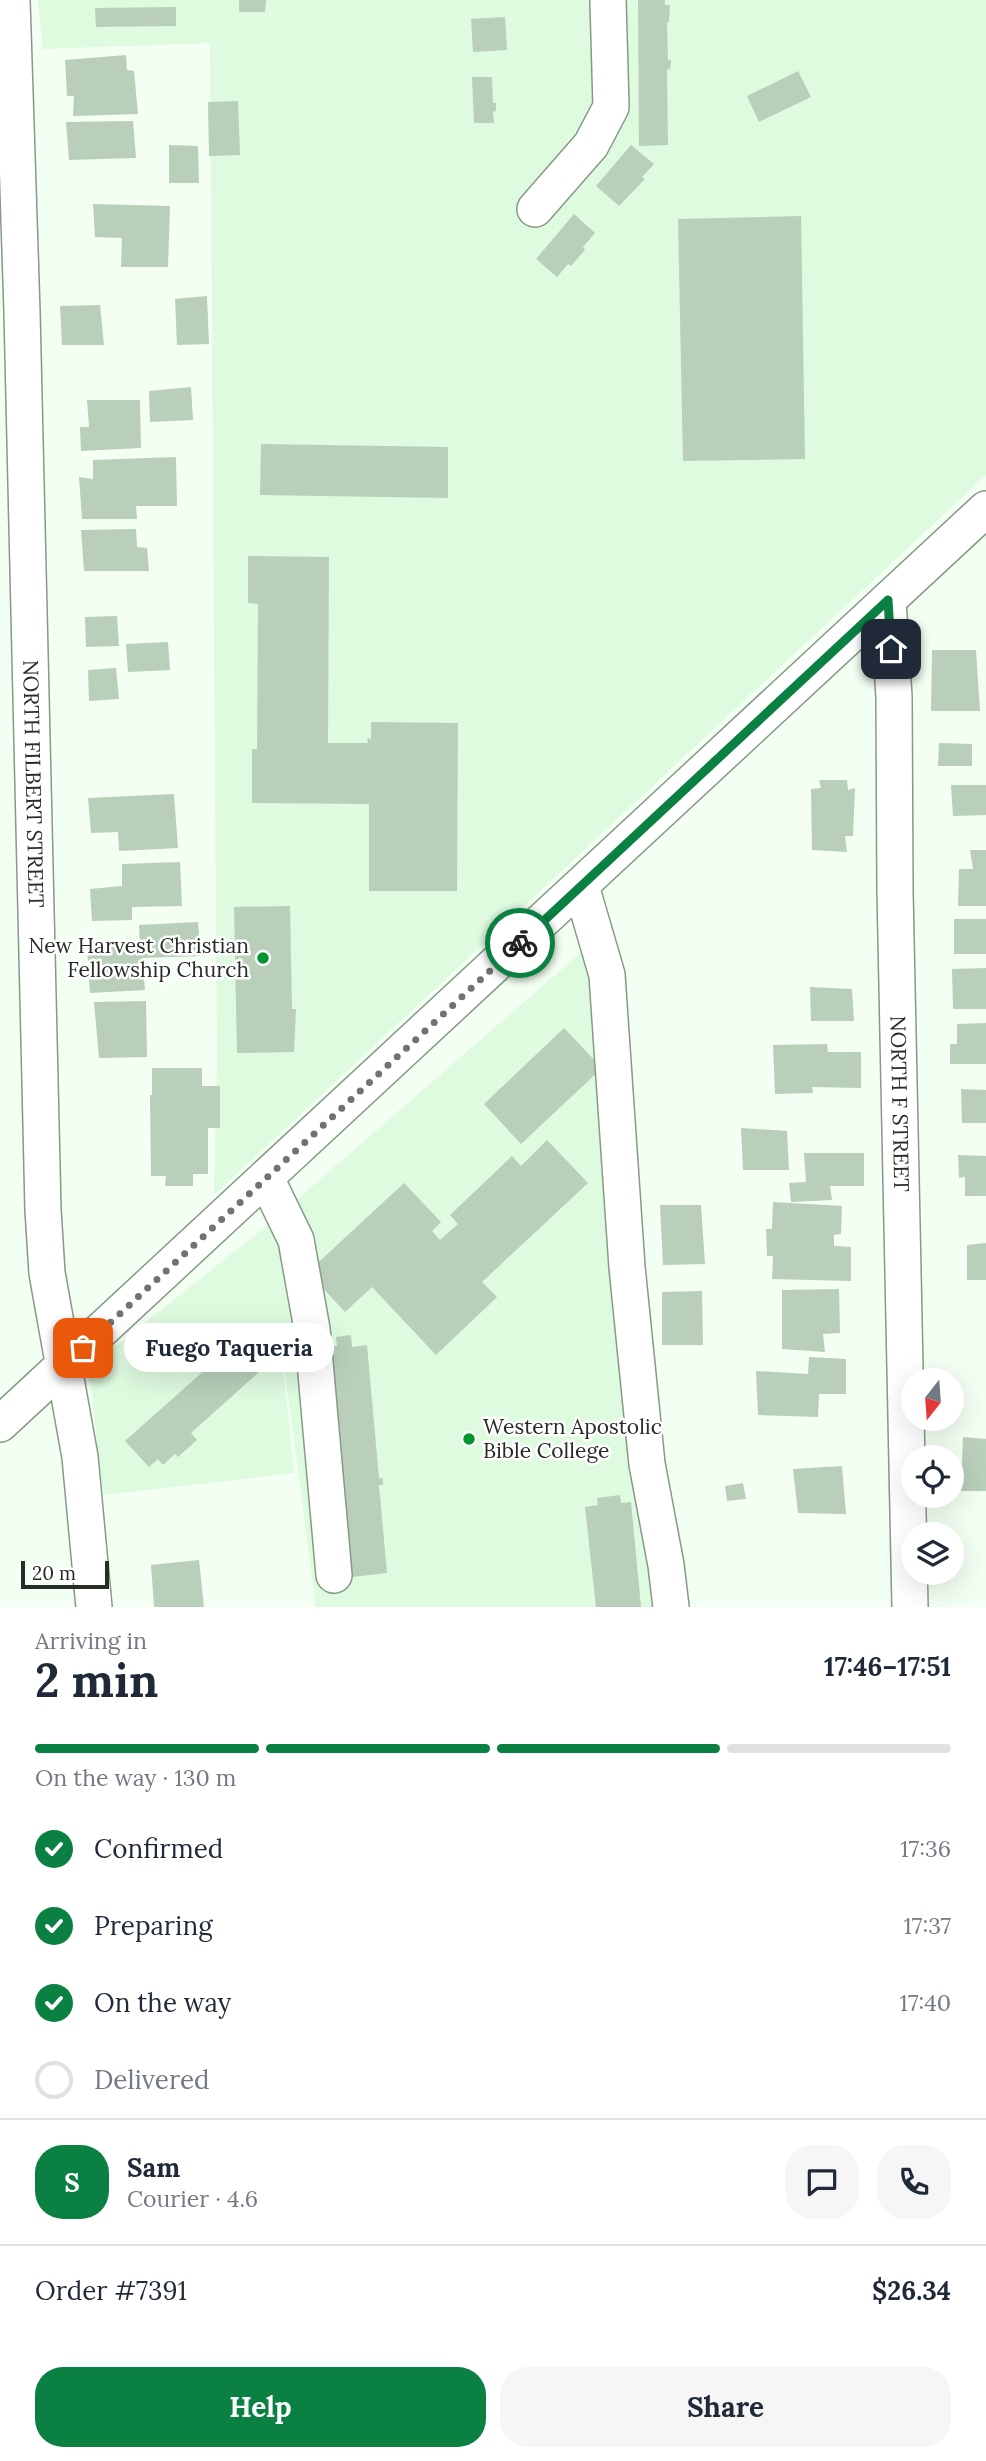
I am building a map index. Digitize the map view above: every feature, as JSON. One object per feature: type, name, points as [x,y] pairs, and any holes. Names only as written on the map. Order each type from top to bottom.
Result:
[{"type":"street","name":"NORTH FILBERT STREET","points":[[12,0],[8,85],[43,1210],[47,1273],[80,1457],[94,1607]]},
{"type":"street","points":[[535,209],[591,145],[611,107],[608,0]]},
{"type":"street","points":[[0,1424],[986,509]]},
{"type":"street","name":"NORTH F STREET","points":[[888,600],[894,697],[895,891],[909,1607]]},
{"type":"street","points":[[581,886],[607,975],[627,1267],[644,1437],[671,1607]]},
{"type":"street","points":[[266,1178],[296,1240],[312,1329],[334,1575]]},
{"type":"shaded area","points":[[38,0],[986,0],[986,475],[214,1195],[217,1061],[210,43],[43,49]]},
{"type":"shaded area","name":"Western Apostolic Bible College","points":[[593,942],[660,1607],[316,1607],[278,1321],[294,1473],[103,1495],[89,1367],[263,1229]]},
{"type":"building","points":[[239,0],[266,0],[265,12],[239,12]]},
{"type":"building","points":[[638,0],[665,0],[665,5],[670,5],[667,22],[668,60],[671,60],[670,70],[667,69],[668,145],[639,146]]},
{"type":"building","points":[[176,7],[176,26],[96,27],[95,8]]},
{"type":"building","points":[[505,17],[507,50],[473,52],[471,19]]},
{"type":"building","points":[[126,55],[127,70],[134,71],[138,114],[73,116],[74,96],[67,96],[65,60]]},
{"type":"building","points":[[798,71],[811,97],[759,122],[747,96]]},
{"type":"building","points":[[472,77],[492,77],[493,103],[496,103],[494,123],[474,123]]},
{"type":"building","points":[[238,101],[240,155],[209,156],[208,102]]},
{"type":"building","points":[[133,121],[136,158],[69,160],[66,122]]},
{"type":"building","points":[[169,145],[198,146],[199,183],[169,183]]},
{"type":"building","points":[[631,145],[654,164],[642,177],[645,179],[619,206],[596,186]]},
{"type":"building","points":[[93,204],[170,206],[168,267],[121,267],[122,238],[95,237]]},
{"type":"building","points":[[574,214],[595,233],[583,247],[585,250],[557,277],[536,259]]},
{"type":"building","points":[[801,216],[805,459],[683,461],[678,219]]},
{"type":"building","points":[[207,296],[209,344],[177,345],[175,299]]},
{"type":"building","points":[[100,305],[104,345],[62,345],[60,306]]},
{"type":"building","points":[[191,387],[193,420],[150,422],[149,391]]},
{"type":"building","points":[[87,400],[140,400],[141,448],[81,451],[80,427],[89,427]]},
{"type":"building","points":[[261,444],[448,447],[448,498],[260,495]]},
{"type":"building","points":[[176,457],[177,506],[136,506],[137,519],[82,519],[79,477],[93,479],[93,460]]},
{"type":"building","points":[[136,529],[137,547],[147,548],[149,571],[84,571],[81,530]]},
{"type":"building","points":[[248,556],[329,557],[328,743],[368,743],[367,738],[371,739],[371,722],[458,723],[457,891],[369,891],[369,804],[252,803],[252,749],[257,749],[258,604],[248,603]]},
{"type":"building","points":[[117,616],[119,646],[86,647],[85,617]]},
{"type":"building","points":[[168,642],[170,670],[128,672],[126,644]]},
{"type":"building","points":[[932,650],[976,650],[980,711],[931,711]]},
{"type":"building","points":[[116,668],[119,699],[89,701],[88,670]]},
{"type":"building","points":[[939,743],[972,744],[972,766],[938,766]]},
{"type":"building","points":[[819,780],[847,780],[848,790],[855,788],[853,836],[845,836],[847,852],[812,850],[811,789],[821,788]]},
{"type":"building","points":[[951,785],[986,785],[986,815],[953,816]]},
{"type":"building","points":[[174,794],[178,848],[119,851],[118,832],[91,833],[88,798]]},
{"type":"building","points":[[970,850],[986,850],[986,906],[958,906],[959,869],[973,869]]},
{"type":"building","points":[[180,862],[182,906],[132,907],[132,920],[92,921],[90,889],[122,886],[122,864]]},
{"type":"building","name":"New Harvest Christian Fellowship Church","points":[[290,906],[292,1009],[296,1009],[294,1052],[237,1053],[234,907]]},
{"type":"building","points":[[954,919],[986,919],[986,954],[954,954]]},
{"type":"building","points":[[198,922],[201,956],[142,958],[145,990],[90,993],[87,948],[140,945],[139,925]]},
{"type":"building","points":[[986,968],[986,1009],[953,1009],[952,969]]},
{"type":"building","points":[[810,987],[852,989],[854,1021],[811,1021]]},
{"type":"building","points":[[146,1001],[147,1057],[99,1058],[94,1002]]},
{"type":"building","points":[[986,1023],[986,1064],[950,1064],[950,1044],[957,1044],[957,1024]]},
{"type":"building","points":[[564,1028],[602,1068],[521,1144],[484,1104]]},
{"type":"building","points":[[827,1044],[828,1052],[861,1052],[861,1088],[812,1087],[813,1093],[775,1094],[773,1045]]},
{"type":"building","points":[[152,1068],[202,1068],[202,1086],[220,1086],[220,1128],[208,1128],[208,1174],[193,1174],[193,1186],[165,1186],[166,1176],[151,1176]]},
{"type":"building","points":[[961,1089],[986,1090],[986,1123],[962,1123]]},
{"type":"building","points":[[741,1128],[787,1131],[789,1170],[743,1170]]},
{"type":"building","points":[[547,1140],[588,1183],[482,1282],[497,1297],[436,1355],[372,1287],[345,1312],[308,1272],[404,1183],[441,1222],[432,1231],[440,1240],[458,1224],[450,1215],[512,1156],[521,1166]]},
{"type":"building","points":[[804,1153],[864,1153],[864,1186],[830,1186],[832,1200],[791,1202],[789,1183],[806,1182]]},
{"type":"building","points":[[958,1155],[986,1156],[986,1196],[965,1196],[965,1177],[959,1178]]},
{"type":"building","points":[[773,1202],[842,1206],[841,1234],[834,1235],[834,1246],[851,1247],[851,1281],[772,1279],[773,1256],[767,1256],[766,1229],[772,1229]]},
{"type":"building","points":[[660,1205],[701,1205],[705,1264],[663,1265]]},
{"type":"building","points":[[986,1243],[986,1280],[967,1280],[967,1245]]},
{"type":"building","points":[[839,1289],[840,1333],[823,1334],[825,1352],[782,1349],[782,1290]]},
{"type":"building","points":[[702,1291],[703,1345],[662,1345],[662,1292]]},
{"type":"building","points":[[351,1335],[352,1347],[367,1345],[379,1478],[383,1478],[383,1485],[379,1485],[387,1573],[343,1578],[323,1347],[337,1346],[336,1337]]},
{"type":"building","points":[[234,1344],[259,1372],[191,1433],[197,1440],[178,1457],[175,1454],[163,1465],[158,1459],[149,1467],[125,1441]]},
{"type":"building","points":[[809,1357],[846,1359],[846,1394],[819,1394],[818,1417],[758,1415],[756,1371],[808,1374]]},
{"type":"building","points":[[963,1437],[986,1439],[986,1491],[964,1491]]},
{"type":"building","points":[[842,1466],[846,1514],[798,1513],[793,1469]]},
{"type":"building","points":[[743,1483],[746,1499],[727,1501],[725,1486]]},
{"type":"building","points":[[620,1495],[621,1503],[631,1502],[641,1607],[596,1607],[585,1507],[598,1505],[597,1498]]},
{"type":"building","points":[[199,1560],[204,1607],[154,1607],[151,1565]]},
{"type":"way so far","points":[[83,1348],[520,943]]},
{"type":"place","name":"New Harvest Christian Fellowship Church","points":[[263,958]]},
{"type":"place","name":"Fuego Taqueria","points":[[83,1348]]},
{"type":"place","name":"Western Apostolic Bible College","points":[[469,1439]]},
{"type":"route","points":[[520,943],[888,600],[891,649]]}]
